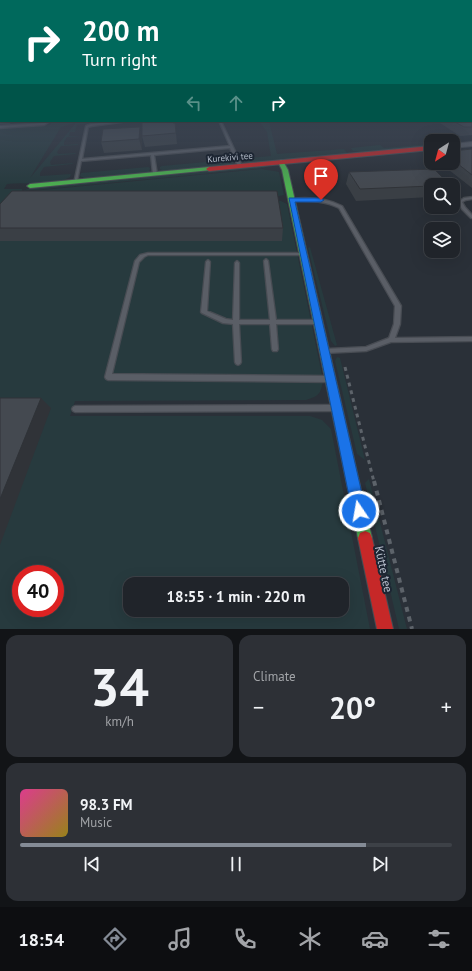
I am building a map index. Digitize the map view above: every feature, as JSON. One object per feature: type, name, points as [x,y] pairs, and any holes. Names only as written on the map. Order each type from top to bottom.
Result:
[{"type":"street","points":[[460,145],[472,144]]},
{"type":"street","name":"Kurekivi tee","points":[[30,186],[424,149]]},
{"type":"street","name":"Kütte tee","points":[[281,162],[285,170],[384,629]]},
{"type":"lane","points":[[75,182],[87,128]]},
{"type":"lane","points":[[223,128],[240,166]]},
{"type":"lane","points":[[80,160],[232,148]]},
{"type":"lane","points":[[152,154],[155,174]]},
{"type":"lane","points":[[472,198],[465,199],[460,202],[463,208],[472,217]]},
{"type":"lane","points":[[291,200],[321,200],[334,202],[341,207],[398,306],[398,324],[391,340]]},
{"type":"lane","points":[[303,254],[148,254],[142,256],[137,261],[108,377],[330,379]]},
{"type":"lane","points":[[208,262],[204,312],[224,321],[318,322]]},
{"type":"lane","points":[[237,262],[236,322],[238,362]]},
{"type":"lane","points":[[266,262],[275,350]]},
{"type":"lane","points":[[324,352],[366,349],[391,340],[472,339]]},
{"type":"lane","points":[[75,409],[336,408]]},
{"type":"green space","points":[[0,128],[60,128],[30,178],[71,128],[76,128],[75,132],[70,132],[69,136],[82,136],[67,137],[64,145],[78,145],[61,146],[57,152],[58,154],[76,153],[75,154],[54,156],[50,162],[51,165],[73,163],[72,164],[44,167],[40,173],[40,176],[71,174],[70,177],[47,183],[7,184],[4,189],[22,189],[22,192],[262,169],[279,172],[284,195],[274,197],[275,201],[281,201],[287,204],[323,380],[319,394],[306,400],[75,401],[70,416],[310,416],[322,420],[331,429],[370,629],[0,629]]},
{"type":"green space","points":[[264,128],[271,128],[277,154],[344,149],[348,154],[251,163],[243,161],[248,158],[271,156],[267,132]]},
{"type":"green space","points":[[424,144],[424,146],[360,152],[353,151],[351,148],[380,145],[384,148]]},
{"type":"green space","points":[[228,160],[234,162],[232,164],[163,171],[160,169],[162,166]]},
{"type":"green space","points":[[268,166],[264,168],[23,191],[30,188]]},
{"type":"green space","points":[[150,168],[149,172],[84,178],[80,176],[81,173]]},
{"type":"green space","points":[[310,247],[337,345],[335,346],[331,341],[308,248]]},
{"type":"green space","points":[[337,357],[340,358],[365,460],[357,454],[335,361]]},
{"type":"green space","points":[[369,479],[407,629],[399,629],[365,483]]},
{"type":"building","points":[[140,128],[139,139],[101,142],[103,129]]},
{"type":"building","points":[[142,128],[176,128],[176,133],[142,136]]},
{"type":"building","points":[[472,149],[472,175],[460,166],[460,150]]},
{"type":"building","points":[[435,170],[443,178],[424,178],[424,186],[360,189],[349,172]]},
{"type":"building","points":[[12,191],[277,191],[283,228],[0,228],[0,204]]},
{"type":"building","points":[[0,398],[41,398],[0,499]]},
{"type":"traffic: fast","points":[[281,162],[285,170],[365,538]]},
{"type":"traffic: fast","points":[[30,186],[209,169]]},
{"type":"traffic: jam","points":[[209,169],[424,149]]},
{"type":"traffic: jam","points":[[365,538],[385,629]]},
{"type":"route","points":[[321,200],[291,200],[359,511]]}]
